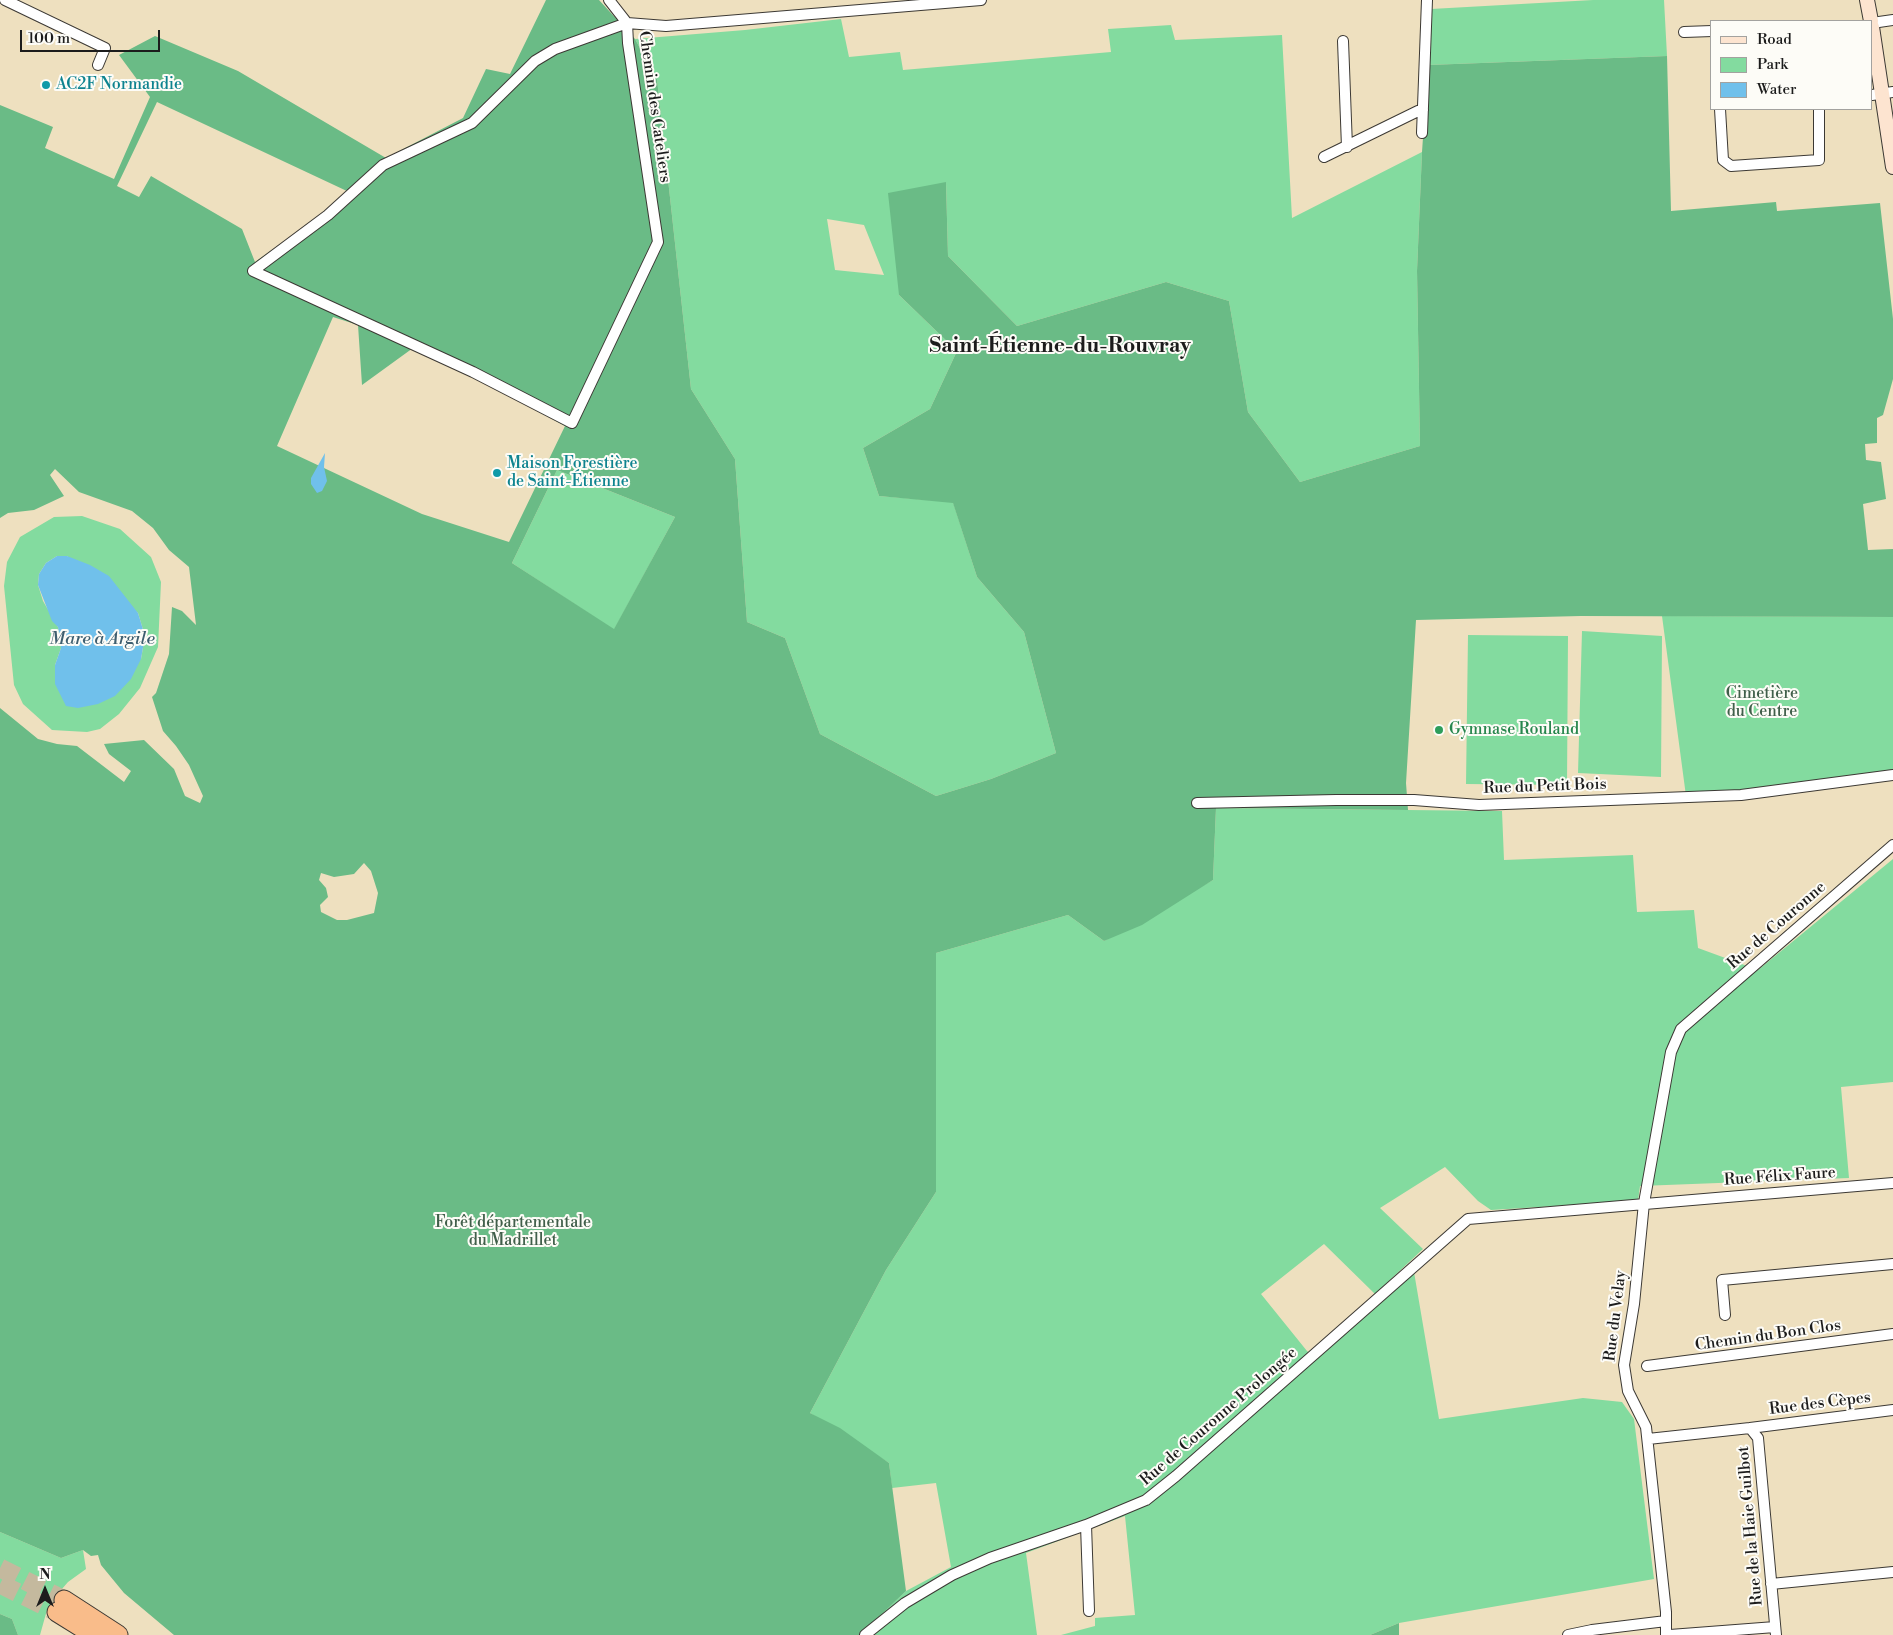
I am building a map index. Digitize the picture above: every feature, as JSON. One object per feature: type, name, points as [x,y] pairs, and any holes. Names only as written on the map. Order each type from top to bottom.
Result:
[{"type":"highway","points":[[94,1635],[60,1606],[118,1635]]},
{"type":"main road","points":[[1873,28],[1892,158]]},
{"type":"street","points":[[5,0],[105,48],[98,65]]},
{"type":"street","points":[[609,0],[627,23],[666,26],[872,4],[981,0]]},
{"type":"street","points":[[1422,132],[1427,0]]},
{"type":"street","points":[[1871,14],[1893,20]]},
{"type":"street","name":"Chemin des Cateliers","points":[[627,23],[628,43],[658,242],[572,423],[473,372],[253,271],[328,216],[383,165],[472,123],[535,61],[555,48],[627,23]]},
{"type":"street","points":[[1684,32],[1710,31]]},
{"type":"street","points":[[1343,41],[1347,147]]},
{"type":"street","points":[[1324,157],[1418,110],[1423,110]]},
{"type":"street","points":[[1720,110],[1723,160],[1731,166],[1819,160],[1819,110]]},
{"type":"street","name":"Rue du Petit Bois","points":[[1196,803],[1414,800],[1479,805],[1742,795],[1893,775]]},
{"type":"street","name":"Rue de Couronne","points":[[1681,1029],[1893,845]]},
{"type":"street","name":"Rue du Velay","points":[[1666,1635],[1648,1439],[1642,1415],[1628,1391],[1624,1378],[1625,1352],[1634,1304],[1644,1203],[1671,1052],[1681,1029]]},
{"type":"street","name":"Rue Félix Faure","points":[[1644,1203],[1893,1183]]},
{"type":"street","name":"Rue de Couronne Prolongée","points":[[865,1635],[905,1603],[952,1575],[990,1558],[1086,1525],[1146,1500],[1176,1476],[1468,1219],[1644,1203]]},
{"type":"street","points":[[1724,1315],[1722,1280],[1893,1264]]},
{"type":"street","name":"Chemin du Bon Clos","points":[[1646,1366],[1893,1334]]},
{"type":"street","name":"Rue des Cèpes","points":[[1750,1428],[1893,1410]]},
{"type":"street","name":"Rue de la Haie Guilbot","points":[[1648,1439],[1750,1428],[1758,1438],[1776,1631]]},
{"type":"street","points":[[1086,1525],[1089,1611]]},
{"type":"street","points":[[1771,1584],[1893,1572]]},
{"type":"street","points":[[1568,1635],[1666,1621]]},
{"type":"street","points":[[1670,1635],[1776,1631]]},
{"type":"green space","name":"Forêt départementale du Madrillet","points":[[546,0],[599,0],[635,39],[657,79],[691,389],[735,459],[747,622],[785,638],[820,734],[936,796],[991,779],[1056,753],[1024,632],[977,577],[953,503],[879,496],[863,448],[930,409],[957,351],[899,295],[888,193],[946,182],[948,256],[1017,326],[1166,282],[1229,301],[1248,412],[1300,482],[1420,446],[1417,271],[1428,65],[1667,56],[1671,211],[1776,202],[1777,211],[1880,203],[1893,319],[1893,379],[1883,415],[1877,418],[1877,443],[1865,444],[1866,460],[1881,462],[1886,499],[1863,504],[1868,550],[1893,549],[1893,617],[1581,616],[1416,620],[1406,783],[1408,810],[1216,808],[1213,880],[1142,925],[1104,941],[1068,915],[936,953],[936,1192],[886,1270],[810,1413],[840,1428],[889,1463],[906,1591],[867,1628],[872,1635],[174,1635],[124,1593],[101,1565],[98,1555],[91,1556],[83,1550],[61,1558],[0,1532],[0,708],[38,739],[57,744],[77,746],[124,782],[131,771],[109,754],[104,744],[144,740],[174,769],[185,796],[200,803],[203,796],[189,765],[163,731],[152,697],[156,693],[169,654],[172,607],[182,611],[196,625],[189,567],[169,550],[153,528],[132,511],[79,492],[55,469],[50,475],[64,496],[34,510],[8,513],[0,518],[0,105],[53,127],[45,148],[114,179],[150,97],[119,55],[155,36],[238,71],[386,158],[463,118],[486,69],[510,74]],"holes":[[[157,102],[349,192],[326,212],[255,262],[242,229],[151,176],[139,197],[117,186]],[[333,317],[358,325],[362,385],[413,348],[492,386],[565,426],[509,542],[422,514],[277,446]],[[557,470],[675,517],[614,629],[512,563]],[[364,863],[371,871],[378,893],[374,913],[347,920],[337,920],[321,912],[320,905],[328,897],[326,888],[319,880],[321,873],[334,877],[354,874]]]},
{"type":"green space","points":[[1593,0],[1664,0],[1667,56],[1428,65],[1431,9]]},
{"type":"green space","points":[[841,19],[849,57],[900,52],[903,70],[1111,52],[1108,29],[1171,25],[1175,40],[1282,35],[1292,218],[1422,152],[1417,271],[1420,446],[1300,482],[1248,412],[1229,301],[1166,282],[1017,326],[948,256],[946,182],[899,295],[957,351],[930,409],[863,448],[879,496],[953,502],[977,577],[1024,632],[1056,753],[991,779],[936,796],[820,734],[785,638],[747,622],[735,459],[691,389],[657,79],[635,39],[745,30]],"holes":[[[827,219],[864,225],[884,275],[835,270]]]},
{"type":"green space","points":[[557,470],[675,517],[614,630],[512,563]]},
{"type":"green space","points":[[82,516],[120,529],[151,557],[161,582],[158,647],[140,688],[119,714],[100,729],[87,732],[52,730],[23,704],[14,685],[4,586],[7,562],[20,537],[54,517]],"holes":[[[57,556],[67,556],[138,613],[145,636],[141,659],[55,665],[61,648],[58,627],[43,601],[38,585],[39,574],[46,563]]]},
{"type":"green space","name":"Cimetière du Centre","points":[[1662,616],[1893,617],[1893,772],[1741,793],[1686,796]]},
{"type":"green space","points":[[1582,631],[1662,636],[1661,777],[1578,773]]},
{"type":"green space","points":[[1468,635],[1568,636],[1567,785],[1466,784]]},
{"type":"green space","points":[[1216,808],[1502,811],[1504,860],[1633,855],[1637,912],[1694,910],[1698,948],[1758,970],[1893,859],[1893,1082],[1841,1087],[1849,1178],[1640,1186],[1638,1201],[1491,1210],[1478,1201],[1445,1167],[1380,1208],[1423,1249],[1375,1294],[1324,1244],[1261,1294],[1307,1351],[1317,1359],[1414,1272],[1439,1419],[1583,1398],[1622,1402],[1634,1419],[1654,1579],[1399,1623],[1370,1635],[1061,1635],[1095,1626],[1095,1618],[1135,1615],[1125,1516],[1026,1553],[1037,1635],[872,1635],[866,1628],[906,1591],[951,1567],[936,1483],[892,1488],[889,1463],[810,1413],[886,1270],[936,1192],[936,953],[1068,915],[1104,941],[1213,880]]},
{"type":"green space","points":[[0,1532],[61,1558],[83,1550],[86,1569],[68,1582],[55,1597],[47,1610],[40,1635],[18,1635],[12,1619],[0,1614]]},
{"type":"green space","points":[[0,1614],[12,1619],[18,1635],[0,1635]]},
{"type":"green space","points":[[1399,1623],[1399,1635],[1370,1635]]},
{"type":"water","points":[[325,453],[324,467],[327,481],[322,491],[317,493],[311,484],[311,478]]},
{"type":"water","name":"Mare à Argile","points":[[57,556],[67,556],[90,565],[109,576],[138,613],[145,636],[141,659],[131,679],[115,696],[98,704],[78,708],[66,706],[55,684],[55,665],[61,648],[58,627],[52,621],[38,585],[39,574],[46,563]]},
{"type":"tunnel","points":[[0,1568],[64,1600]]},
{"type":"tunnel","points":[[0,1584],[57,1612]]},
{"type":"place","name":"AC2F Normandie","points":[[46,85]]},
{"type":"place","name":"Maison Forestière de Saint-Étienne","points":[[497,473]]},
{"type":"place","name":"Gymnase Rouland","points":[[1439,730]]},
{"type":"district","name":"Saint-Étienne-du-Rouvray","points":[[1060,347]]}]
